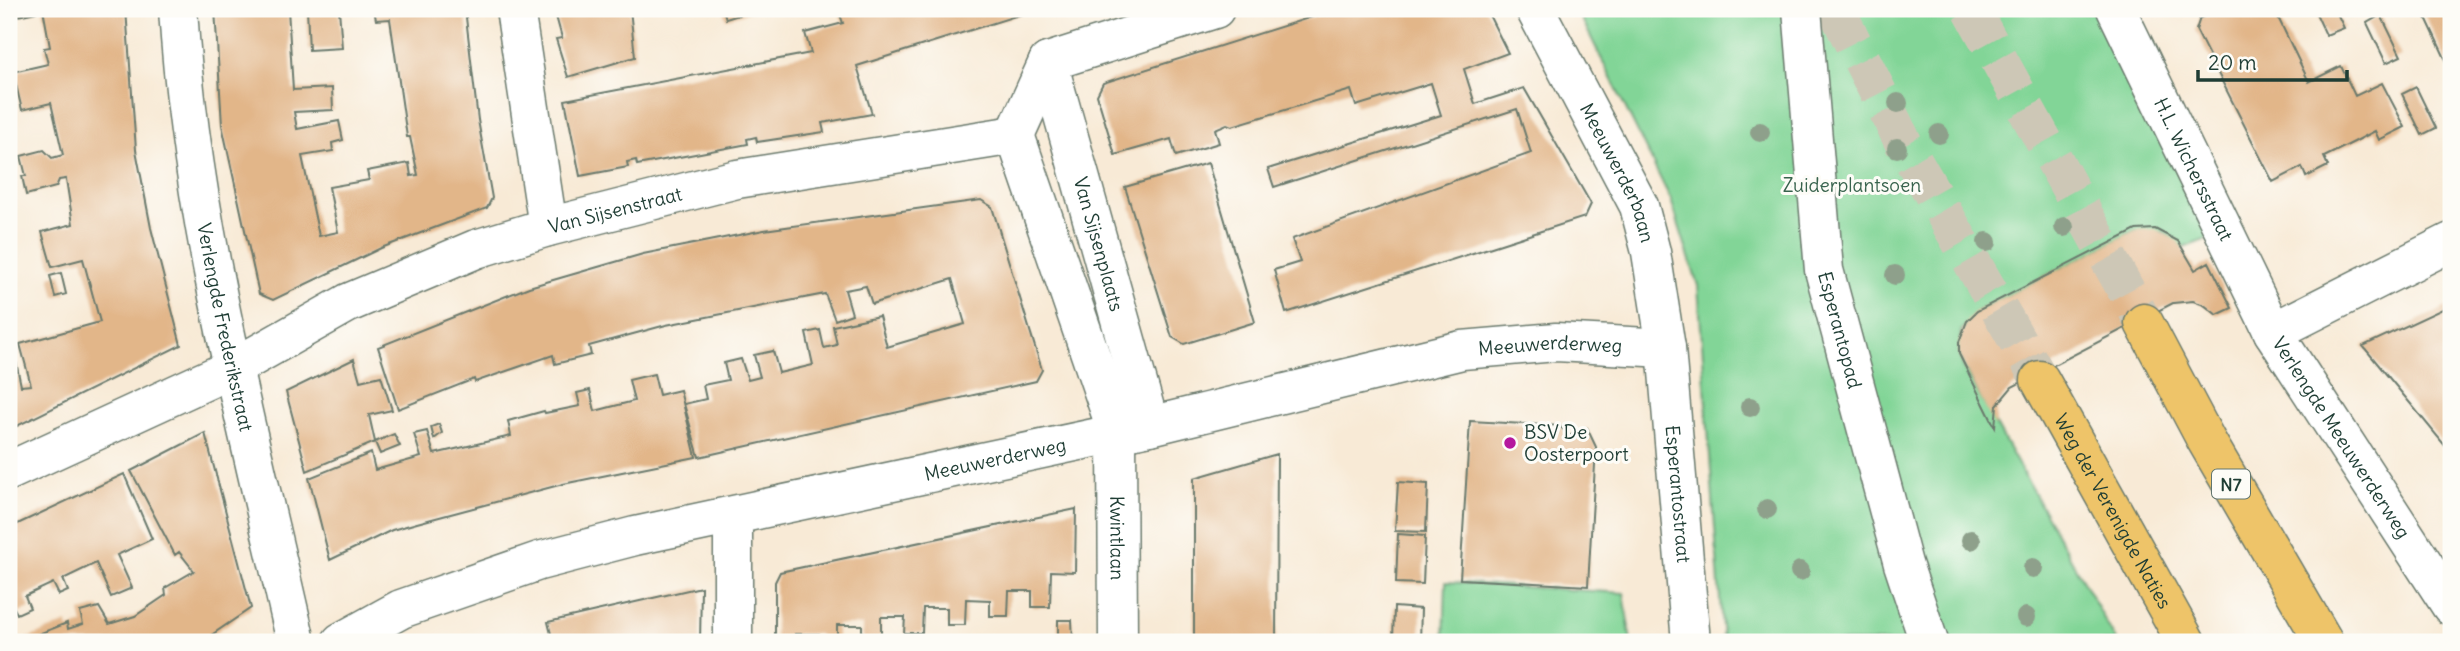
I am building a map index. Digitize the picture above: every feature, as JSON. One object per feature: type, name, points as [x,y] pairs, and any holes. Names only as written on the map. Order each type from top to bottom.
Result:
[{"type":"highway","name":"N7","points":[[2144,323],[2206,440],[2323,642]]},
{"type":"highway","name":"Weg der Verenigde Naties","points":[[2040,380],[2186,642]]},
{"type":"street","name":"Verlengde Frederikstraat","points":[[178,9],[193,170],[211,270],[296,642]]},
{"type":"street","points":[[515,9],[548,227]]},
{"type":"street","points":[[1133,429],[1015,135],[1048,62],[1215,9]]},
{"type":"street","name":"Meeuwerderbaan","points":[[1535,9],[1639,206],[1651,252],[1666,348]]},
{"type":"street","name":"Esperantopad","points":[[1802,9],[1824,270],[1903,564],[1929,642]]},
{"type":"street","name":"H.L. Wichersstraat","points":[[2116,9],[2273,332]]},
{"type":"street","name":"Van Sijsenplaats","points":[[1048,62],[1133,429]]},
{"type":"street","name":"Van Sijsenstraat","points":[[9,471],[235,367],[348,303],[407,276],[477,249],[548,227],[737,179],[1015,135]]},
{"type":"street","name":"Verlengde Meeuwerderweg","points":[[2451,242],[2273,332],[2451,606]]},
{"type":"street","name":"Meeuwerderweg","points":[[341,642],[401,609],[527,565],[635,536],[733,518],[1133,429],[1462,350],[1556,342],[1666,348]]},
{"type":"street","name":"Esperantostraat","points":[[1666,348],[1691,642]]},
{"type":"street","name":"Kwintlaan","points":[[1118,642],[1133,429]]},
{"type":"street","points":[[733,518],[733,642]]},
{"type":"green space","name":"Zuiderplantsoen","points":[[1577,9],[2100,9],[2215,236],[2183,248],[2164,232],[2136,230],[1977,311],[1961,331],[1959,354],[1962,364],[2117,642],[1723,642],[1698,286],[1671,200]]},
{"type":"green space","points":[[1446,582],[1624,593],[1631,642],[1444,642]]},
{"type":"building","points":[[9,9],[35,9],[36,12],[9,18]]},
{"type":"building","points":[[43,9],[126,9],[136,150],[151,228],[181,345],[9,430],[9,328],[21,386],[31,385],[20,344],[100,322],[83,259],[52,267],[42,232],[73,224],[66,179],[59,180],[56,187],[26,195],[22,176],[26,176],[21,156],[44,150],[52,158],[63,155],[51,103],[22,110],[13,72],[48,64],[44,48],[50,47]]},
{"type":"building","points":[[215,9],[288,9],[293,90],[332,88],[333,110],[294,112],[297,129],[339,121],[343,140],[332,143],[333,151],[302,156],[319,236],[338,232],[329,187],[369,180],[367,171],[409,163],[411,176],[418,175],[410,137],[407,137],[390,19],[376,20],[374,9],[465,9],[478,120],[492,198],[487,208],[381,248],[273,300],[259,294],[222,125]]},
{"type":"building","points":[[307,9],[339,9],[342,48],[309,50]]},
{"type":"building","points":[[554,9],[630,9],[635,57],[568,77],[556,39],[562,38]]},
{"type":"building","points":[[723,9],[758,9],[726,19]]},
{"type":"building","points":[[838,9],[1038,9],[857,66],[872,114],[822,123],[824,132],[757,142],[756,137],[747,139],[748,144],[637,165],[636,160],[627,162],[628,167],[580,176],[565,100],[811,53],[805,33],[843,23]]},
{"type":"building","points":[[1337,9],[1486,9],[1508,53],[1464,69],[1475,104],[1524,88],[1591,204],[1585,217],[1286,313],[1274,270],[1300,262],[1292,239],[1531,153],[1517,109],[1274,187],[1268,169],[1441,115],[1431,83],[1356,106],[1351,90],[1232,126],[1227,124],[1215,129],[1219,143],[1176,156],[1171,139],[1115,155],[1097,95],[1103,83]]},
{"type":"building","points":[[2220,9],[2274,9],[2309,82],[2341,66],[2355,96],[2382,83],[2405,127],[2379,140],[2375,131],[2324,157],[2328,166],[2306,177],[2302,167],[2273,182],[2196,30],[2200,18]]},
{"type":"building","points":[[2314,9],[2335,9],[2344,28],[2326,35]]},
{"type":"building","points":[[2422,9],[2451,9],[2451,69],[2444,56]]},
{"type":"building","points":[[2381,15],[2401,56],[2386,63],[2367,23]]},
{"type":"building","points":[[2416,87],[2436,128],[2422,135],[2402,94]]},
{"type":"building","points":[[1208,163],[1255,322],[1184,344],[1172,337],[1125,187]]},
{"type":"building","points":[[9,165],[15,186],[9,187]]},
{"type":"building","points":[[981,200],[992,207],[1042,370],[1036,381],[699,457],[684,404],[706,399],[703,385],[728,380],[724,363],[741,359],[748,380],[760,377],[754,355],[773,351],[779,373],[813,365],[806,333],[820,330],[824,348],[837,345],[833,326],[879,316],[887,347],[965,324],[952,279],[872,304],[866,286],[845,290],[852,314],[835,320],[825,294],[666,325],[589,346],[591,355],[555,364],[553,355],[475,382],[474,379],[398,409],[378,347],[529,287],[643,254],[764,230]]},
{"type":"building","points":[[2155,229],[2178,241],[2195,270],[2209,262],[2232,308],[2217,315],[2193,301],[2173,303],[2012,387],[1997,405],[1995,427],[1959,354],[1959,342],[1967,321],[1977,311],[2136,230]]},
{"type":"building","points":[[61,273],[66,294],[55,297],[50,276]]},
{"type":"building","points":[[2451,305],[2451,453],[2363,346]]},
{"type":"building","points":[[354,359],[360,381],[381,376],[392,410],[369,415],[375,442],[307,471],[286,392]]},
{"type":"building","points":[[654,374],[659,395],[680,390],[696,457],[563,484],[392,530],[330,560],[309,478],[371,453],[375,470],[421,457],[414,434],[427,431],[434,454],[511,436],[508,421],[544,411],[545,413],[580,406],[577,393],[590,390],[595,411],[634,401],[629,380]]},
{"type":"building","points":[[1470,421],[1560,426],[1569,436],[1587,428],[1596,447],[1588,586],[1460,579]]},
{"type":"building","points":[[439,424],[442,433],[434,439],[431,427]]},
{"type":"building","points":[[205,433],[251,608],[201,642],[18,642],[67,623],[68,629],[83,624],[80,612],[99,607],[109,624],[135,616],[166,595],[165,588],[194,571],[179,552],[175,555],[131,471]]},
{"type":"building","points":[[394,434],[400,446],[380,454],[375,442]]},
{"type":"building","points":[[1277,454],[1276,642],[1194,642],[1194,478]]},
{"type":"building","points":[[124,474],[152,539],[117,555],[132,588],[111,597],[96,563],[63,579],[68,591],[59,595],[53,583],[25,596],[30,608],[17,614],[11,602],[9,604],[9,528]]},
{"type":"building","points":[[1398,482],[1428,484],[1426,532],[1395,531]]},
{"type":"building","points":[[1076,509],[1075,572],[1051,571],[1050,607],[1032,607],[1032,591],[1009,591],[1008,616],[990,616],[990,600],[966,599],[965,625],[947,625],[947,608],[923,608],[922,633],[904,633],[905,617],[881,617],[881,642],[862,642],[862,625],[837,625],[837,642],[819,642],[819,634],[795,634],[795,642],[775,642],[775,582],[780,572]]},
{"type":"building","points":[[1398,534],[1425,536],[1423,584],[1396,583]]},
{"type":"building","points":[[701,587],[700,642],[553,642],[548,622]]},
{"type":"building","points":[[1394,607],[1421,609],[1420,642],[1393,642]]},
{"type":"building","points":[[1058,620],[1072,620],[1073,642],[1058,642]]},
{"type":"tunnel","points":[[1836,9],[1904,144],[2040,380]]},
{"type":"tunnel","points":[[1971,9],[2144,323]]},
{"type":"place","name":"BSV De Oosterpoort","points":[[1510,443]]}]
